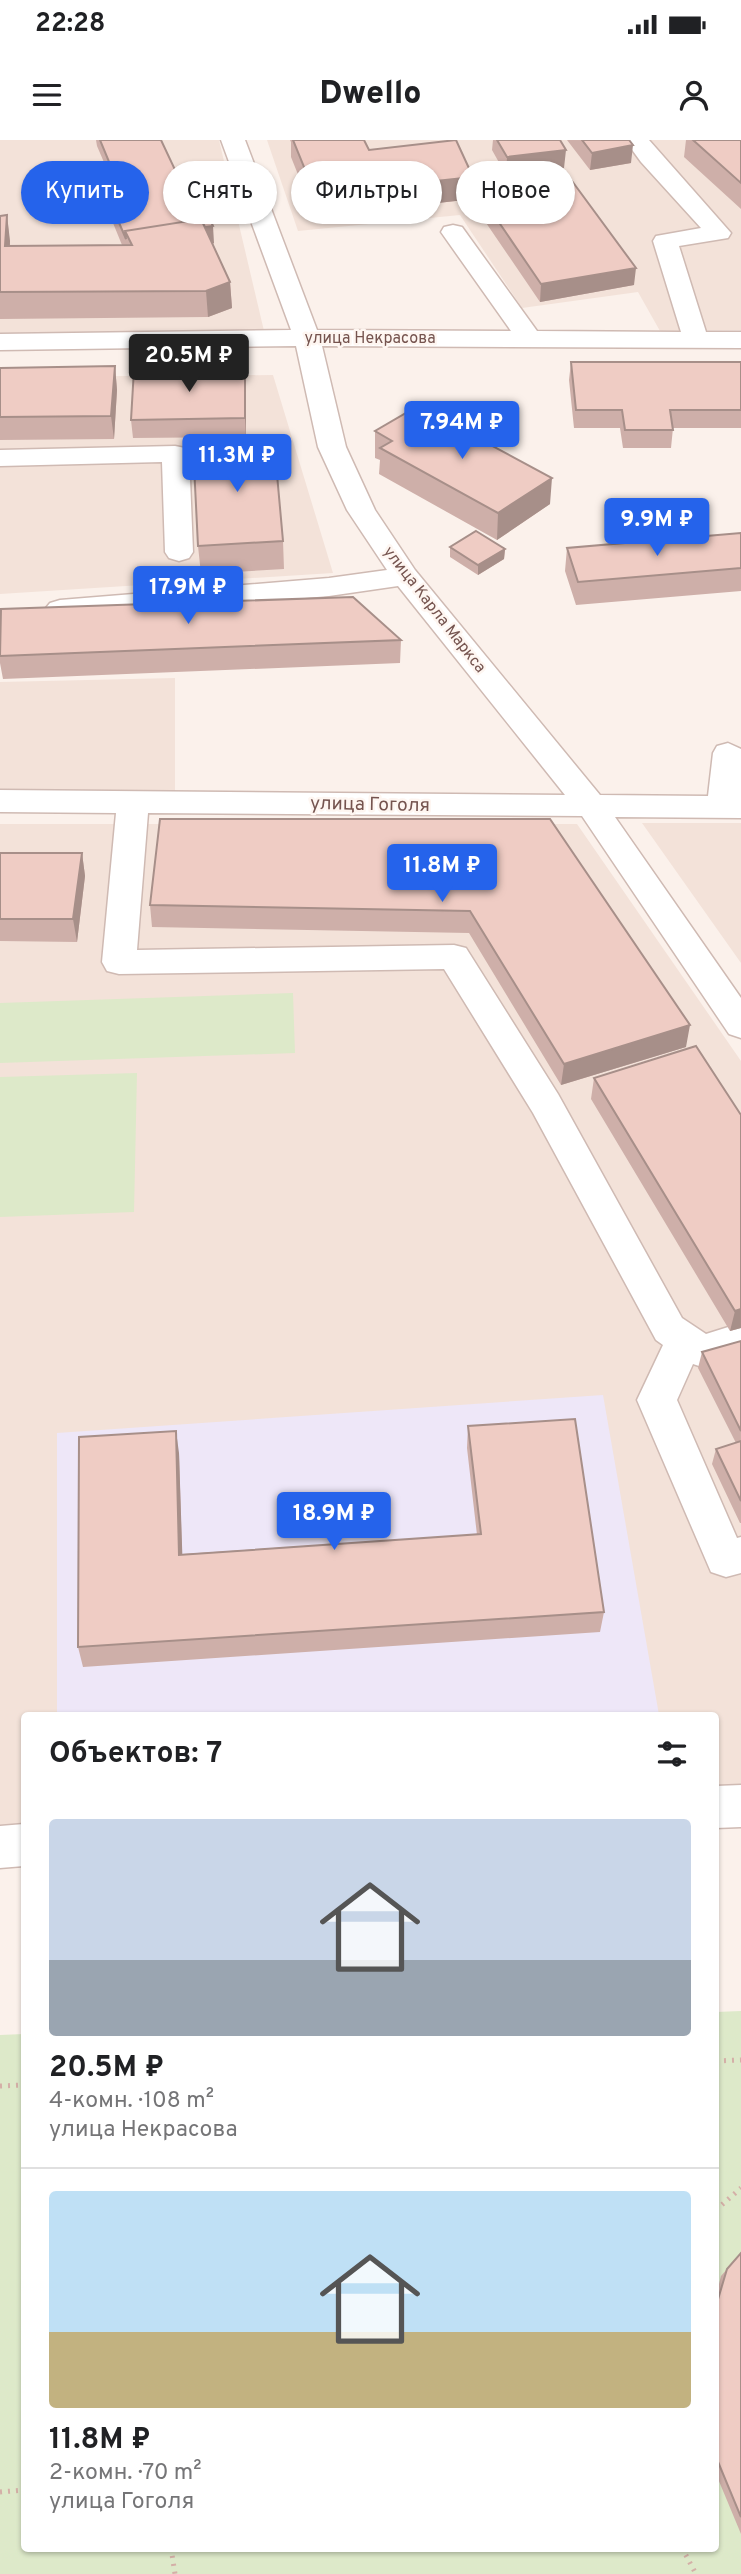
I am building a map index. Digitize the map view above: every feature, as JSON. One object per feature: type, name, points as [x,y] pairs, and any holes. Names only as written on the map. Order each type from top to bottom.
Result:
[{"type":"street","name":"улица Карла Маркса","points":[[233,140],[307,338],[332,447],[361,510],[405,576],[592,807],[741,1025]]},
{"type":"street","points":[[637,140],[649,158],[719,233],[666,241],[696,340]]},
{"type":"street","points":[[453,232],[529,339]]},
{"type":"street","name":"улица Некрасова","points":[[0,342],[100,329],[307,338],[741,340]]},
{"type":"street","points":[[0,458],[175,454],[179,552]]},
{"type":"street","points":[[61,608],[328,587],[405,576]]},
{"type":"street","points":[[728,753],[732,807]]},
{"type":"street","name":"улица Гоголя","points":[[0,801],[732,807]]},
{"type":"street","points":[[133,803],[120,962],[454,957],[546,1104],[669,1329],[702,1351],[741,1339]]},
{"type":"street","points":[[685,1340],[657,1400],[726,1559],[741,1555]]},
{"type":"street","points":[[719,1807],[741,1806]]},
{"type":"street","points":[[0,1847],[21,1845]]},
{"type":"path","points":[[258,450],[332,447]]},
{"type":"path","points":[[719,2061],[741,2060]]},
{"type":"path","points":[[0,2086],[21,2085]]},
{"type":"path","points":[[719,2207],[741,2188]]},
{"type":"path","points":[[0,2492],[21,2490]]},
{"type":"path","points":[[172,2552],[175,2574]]},
{"type":"path","points":[[684,2552],[696,2574]]},
{"type":"shaded area","points":[[0,140],[219,140],[224,161],[163,161],[163,224],[239,224],[264,331],[0,334]]},
{"type":"shaded area","points":[[267,140],[741,140],[741,330],[660,331],[638,292],[522,308],[466,224],[575,224],[575,161],[456,161],[456,215],[442,217],[442,161],[291,161],[291,210],[277,169],[277,161],[274,161]]},
{"type":"shaded area","points":[[296,224],[369,224],[298,231]]},
{"type":"shaded area","points":[[273,375],[333,573],[0,594],[0,377]]},
{"type":"shaded area","points":[[175,678],[175,794],[0,794],[0,682]]},
{"type":"shaded area","points":[[642,823],[741,823],[741,963]]},
{"type":"shaded area","points":[[0,824],[577,824],[741,1061],[741,1807],[719,1809],[719,1712],[21,1712],[21,1842],[0,1843]]},
{"type":"shaded area","points":[[603,1395],[658,1712],[57,1712],[57,1433]]},
{"type":"green space","points":[[293,993],[295,1053],[0,1063],[0,1003]]},
{"type":"green space","points":[[137,1073],[134,1212],[0,1217],[0,1077]]},
{"type":"green space","points":[[741,2011],[741,2574],[0,2574],[0,2035],[21,2034],[21,2552],[719,2552],[719,2012]]},
{"type":"building","points":[[100,140],[161,140],[171,161],[163,161],[163,224],[169,224],[125,231],[126,239],[120,224],[149,224],[149,161],[109,161]]},
{"type":"building","points":[[293,140],[364,140],[369,150],[456,140],[466,161],[456,161],[456,179],[442,180],[442,161],[302,161]]},
{"type":"building","points":[[497,140],[560,140],[566,150],[507,157]]},
{"type":"building","points":[[582,140],[629,140],[633,145],[592,153]]},
{"type":"building","points":[[693,140],[741,140],[741,183]]},
{"type":"building","points":[[575,185],[636,268],[541,284],[500,224],[575,224]]},
{"type":"building","points":[[7,215],[5,246],[132,245],[125,231],[169,224],[203,224],[230,282],[206,291],[0,292],[0,216]]},
{"type":"building","points":[[571,362],[741,362],[741,410],[670,410],[673,430],[625,430],[622,410],[576,410]]},
{"type":"building","points":[[115,366],[111,416],[0,417],[0,368]]},
{"type":"building","points":[[245,368],[245,418],[131,420],[134,369]]},
{"type":"building","points":[[406,413],[430,426],[442,419],[552,478],[498,513],[380,448],[392,441],[375,431]]},
{"type":"building","points":[[274,441],[283,541],[198,546],[193,445]]},
{"type":"building","points":[[476,531],[505,549],[478,565],[450,547]]},
{"type":"building","points":[[741,533],[741,568],[578,582],[567,548]]},
{"type":"building","points":[[353,597],[401,640],[0,656],[1,609]]},
{"type":"building","points":[[160,819],[550,819],[690,1025],[564,1064],[470,911],[150,905]]},
{"type":"building","points":[[0,853],[82,853],[73,919],[0,919]]},
{"type":"building","points":[[696,1046],[741,1115],[741,1309],[735,1311],[594,1078]]},
{"type":"building","points":[[741,1341],[741,1431],[702,1352]]},
{"type":"building","points":[[575,1419],[604,1612],[78,1647],[79,1437],[176,1431],[179,1555],[481,1534],[468,1426]]},
{"type":"building","points":[[741,1441],[741,1501],[716,1449]]},
{"type":"building","points":[[741,2253],[741,2517],[719,2464],[719,2296],[727,2269]]}]
